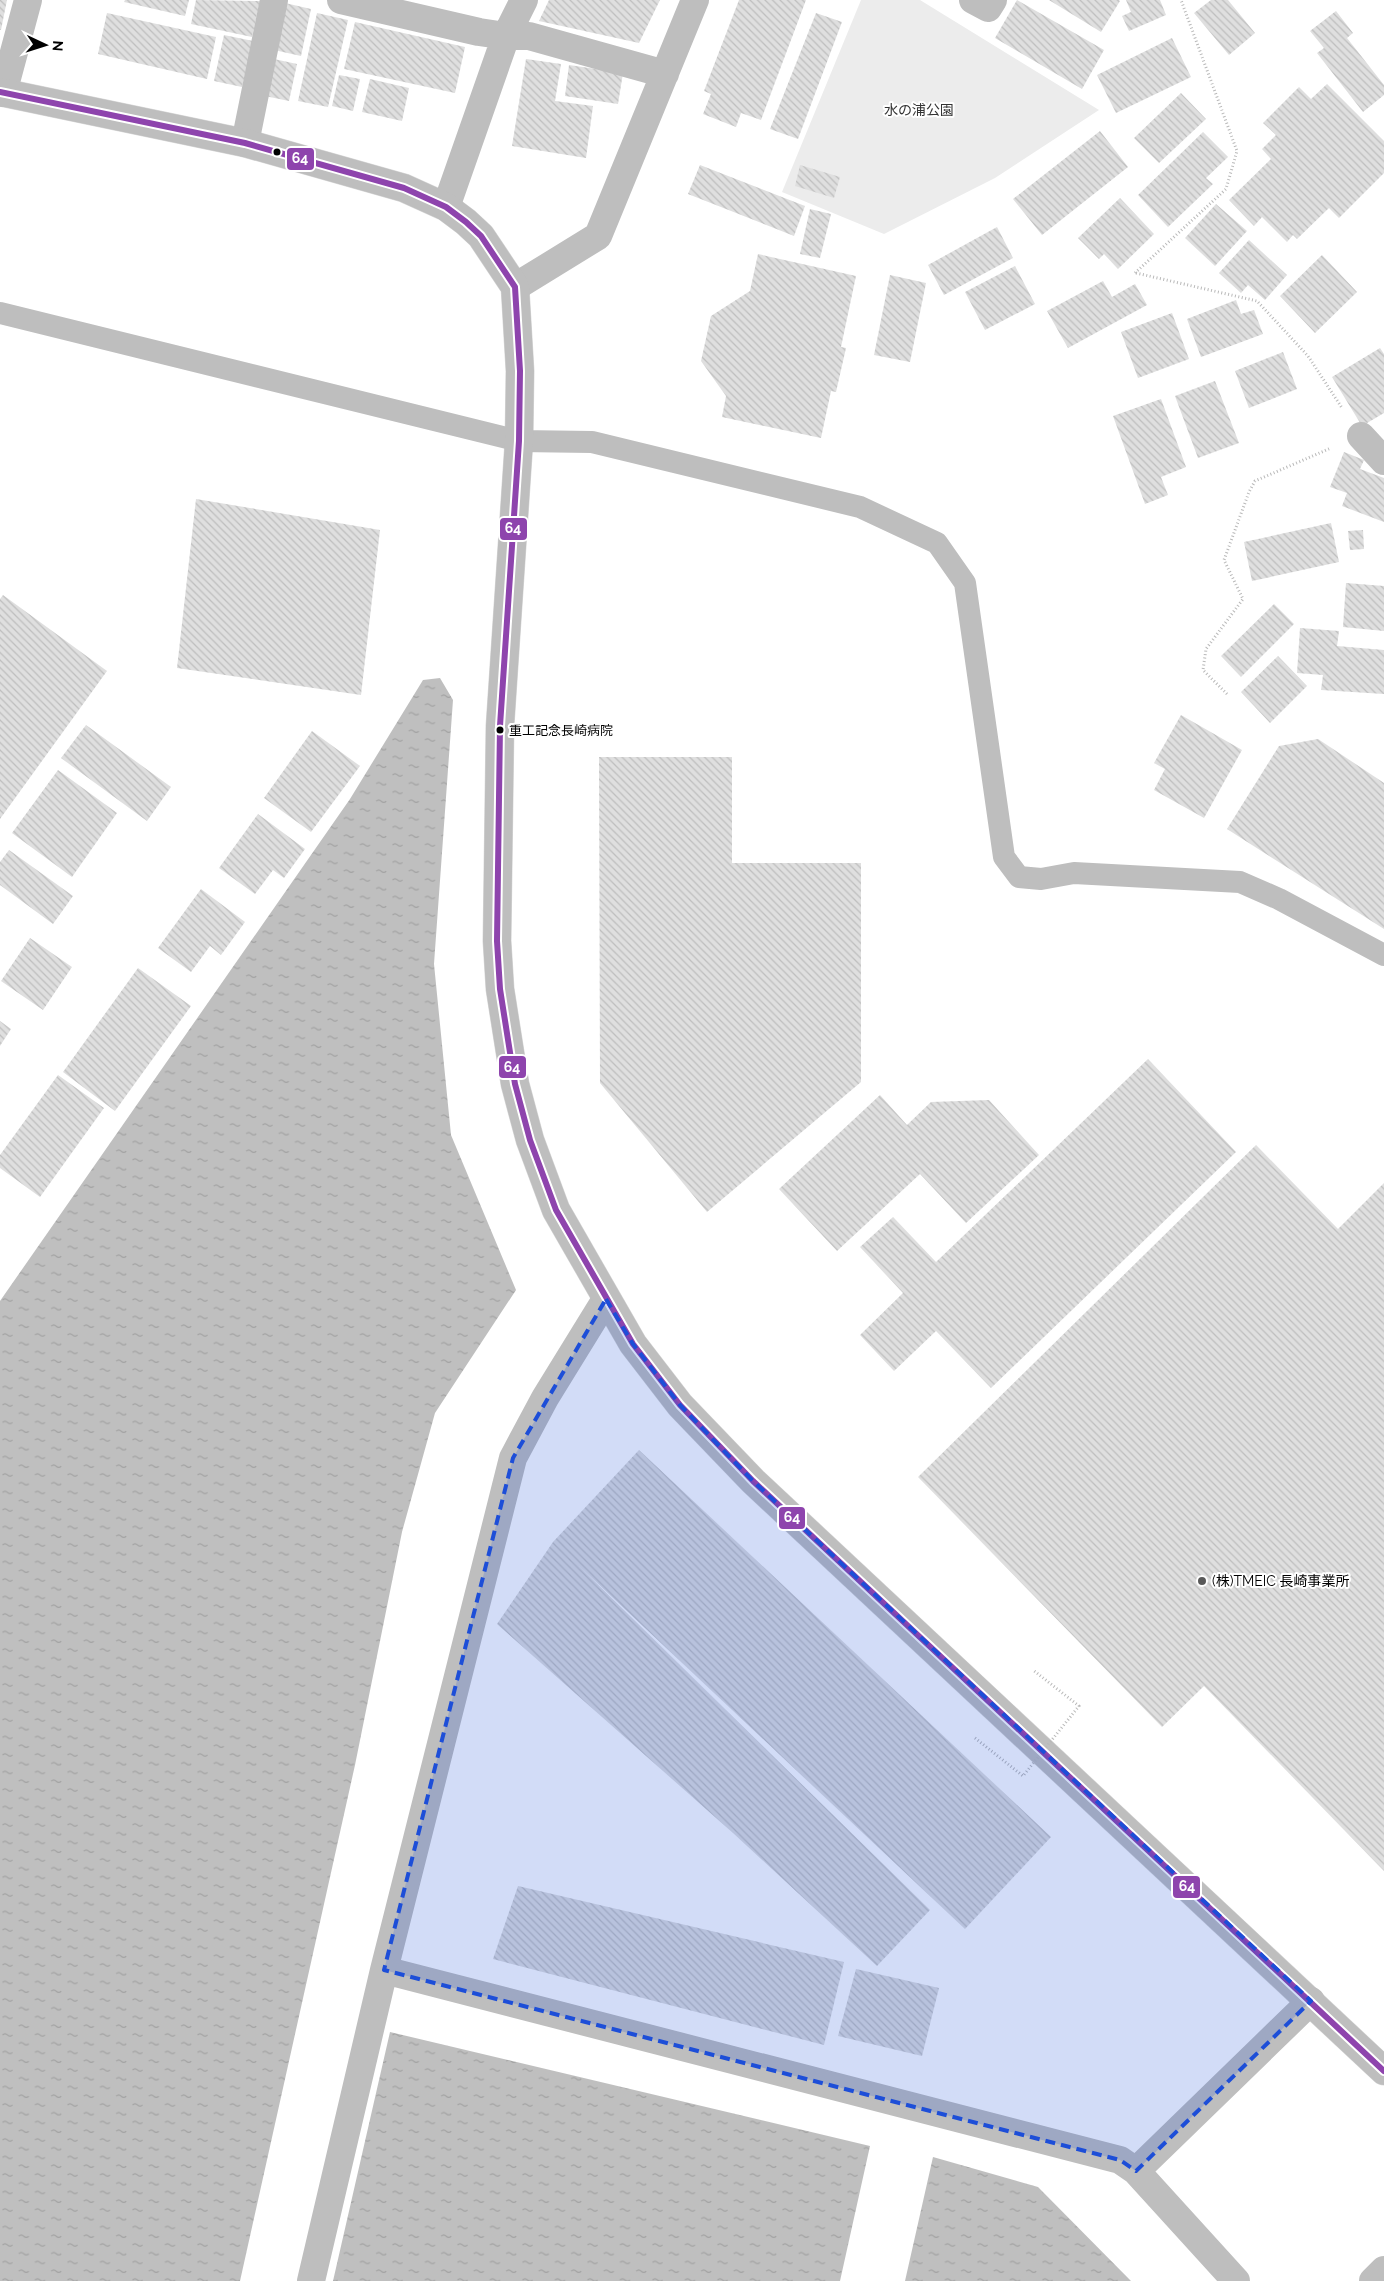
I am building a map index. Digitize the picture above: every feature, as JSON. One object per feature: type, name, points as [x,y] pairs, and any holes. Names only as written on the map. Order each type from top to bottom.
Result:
[{"type":"main road","points":[[28,0],[1,92],[245,143],[404,188],[446,207],[481,236],[515,287],[520,371],[519,441],[500,726],[497,941],[500,989],[515,1084],[530,1140],[556,1210],[633,1344],[680,1405],[753,1481],[1384,2071]]},
{"type":"main road","points":[[245,143],[274,0]]},
{"type":"main road","points":[[340,0],[480,32],[506,36],[529,36],[664,74]]},
{"type":"main road","points":[[446,207],[506,36],[524,0]]},
{"type":"main road","points":[[515,287],[598,236],[695,0]]},
{"type":"main road","points":[[974,0],[988,8],[993,0]]},
{"type":"main road","points":[[1361,436],[1384,460]]},
{"type":"main road","points":[[311,2281],[384,1970],[513,1458],[545,1398],[606,1298]]},
{"type":"main road","points":[[384,1970],[1120,2160],[1136,2171],[1236,2281]]},
{"type":"main road","points":[[1136,2171],[1311,2001]]},
{"type":"main road","points":[[1373,2281],[1384,2270]]},
{"type":"lane","points":[[0,313],[519,441],[592,442],[850,504],[937,542],[965,583],[1004,857],[1019,878],[1041,878],[1074,873],[1240,882],[1271,895],[1384,956]]},
{"type":"path","points":[[1181,0],[1237,151],[1226,189],[1135,273],[1256,301],[1308,356],[1361,436],[1255,481],[1249,492],[1224,560],[1243,600],[1206,649],[1204,657],[1204,670],[1227,694]]},
{"type":"path","points":[[976,1738],[1023,1776],[1078,1706],[1033,1670]]},
{"type":"highlighted area","points":[[606,1299],[633,1344],[680,1405],[753,1481],[1311,2001],[1136,2171],[1120,2160],[384,1970],[513,1458]]},
{"type":"green space","name":"水の浦公園","points":[[861,0],[920,0],[1099,110],[995,178],[884,234],[782,192]]},
{"type":"water","points":[[440,678],[453,700],[434,964],[451,1135],[516,1290],[435,1413],[402,1532],[355,1765],[240,2281],[0,2281],[0,1301],[350,799],[423,680]]},
{"type":"water","points":[[390,2032],[870,2146],[840,2281],[333,2281]]},
{"type":"water","points":[[933,2157],[1038,2187],[1131,2281],[905,2281]]},
{"type":"building","points":[[0,0],[7,0],[1,30],[0,30]]},
{"type":"building","points":[[125,0],[189,0],[185,16],[124,2]]},
{"type":"building","points":[[196,0],[260,1],[252,37],[191,24]]},
{"type":"building","points":[[549,0],[660,0],[639,43],[539,21]]},
{"type":"building","points":[[739,0],[806,0],[761,120],[741,113],[736,127],[703,114],[711,94],[704,91]]},
{"type":"building","points":[[1017,0],[1104,50],[1082,89],[995,38]]},
{"type":"building","points":[[1049,0],[1119,0],[1120,1],[1101,32]]},
{"type":"building","points":[[1126,0],[1160,0],[1166,15],[1129,31],[1122,16],[1131,12]]},
{"type":"building","points":[[1211,0],[1228,0],[1255,33],[1229,55],[1194,13]]},
{"type":"building","points":[[285,3],[311,9],[301,56],[274,50]]},
{"type":"building","points":[[1336,11],[1353,33],[1347,38],[1384,85],[1384,95],[1363,112],[1317,53],[1324,48],[1310,31]]},
{"type":"building","points":[[107,13],[216,37],[207,79],[98,54]]},
{"type":"building","points":[[317,13],[348,20],[328,107],[298,101]]},
{"type":"building","points":[[816,13],[842,22],[798,139],[770,129]]},
{"type":"building","points":[[355,22],[465,47],[455,93],[344,69]]},
{"type":"building","points":[[224,35],[253,41],[242,87],[214,81]]},
{"type":"building","points":[[1172,38],[1191,77],[1116,113],[1097,75]]},
{"type":"building","points":[[274,59],[297,64],[289,101],[265,96]]},
{"type":"building","points":[[526,59],[561,64],[555,101],[593,106],[586,158],[512,146]]},
{"type":"building","points":[[569,65],[623,73],[618,104],[565,96]]},
{"type":"building","points":[[339,75],[360,79],[353,111],[332,106]]},
{"type":"building","points":[[370,79],[409,88],[402,121],[362,112]]},
{"type":"building","points":[[1327,84],[1384,141],[1384,173],[1339,218],[1329,208],[1297,239],[1293,235],[1287,242],[1262,217],[1254,226],[1229,200],[1271,159],[1262,149],[1276,135],[1263,123],[1299,87],[1311,99]]},
{"type":"building","points":[[1181,93],[1206,119],[1159,163],[1134,138]]},
{"type":"building","points":[[1100,131],[1128,167],[1042,235],[1013,199]]},
{"type":"building","points":[[1203,132],[1228,157],[1206,178],[1213,184],[1168,227],[1138,195]]},
{"type":"building","points":[[700,165],[805,206],[794,236],[688,194]]},
{"type":"building","points":[[800,165],[840,177],[834,198],[795,186]]},
{"type":"building","points":[[1120,198],[1154,234],[1118,269],[1104,254],[1099,259],[1078,238]]},
{"type":"building","points":[[1216,204],[1247,231],[1215,266],[1185,238]]},
{"type":"building","points":[[810,209],[831,214],[820,258],[800,254]]},
{"type":"building","points":[[997,227],[1013,258],[944,295],[928,265]]},
{"type":"building","points":[[1249,240],[1287,275],[1265,300],[1248,285],[1241,293],[1219,273]]},
{"type":"building","points":[[758,254],[856,276],[841,347],[846,348],[836,392],[831,391],[821,438],[722,417],[726,396],[701,361],[711,316],[750,291]]},
{"type":"building","points":[[1322,255],[1357,292],[1315,333],[1280,296]]},
{"type":"building","points":[[1015,266],[1035,304],[985,330],[965,292]]},
{"type":"building","points":[[890,275],[926,283],[910,362],[874,355]]},
{"type":"building","points":[[1103,281],[1112,297],[1135,284],[1147,305],[1068,348],[1047,311]]},
{"type":"building","points":[[1236,300],[1241,314],[1254,310],[1263,334],[1201,357],[1187,319]]},
{"type":"building","points":[[1172,313],[1189,359],[1138,378],[1121,332]]},
{"type":"building","points":[[1380,348],[1384,354],[1384,413],[1362,426],[1332,377]]},
{"type":"building","points":[[1283,352],[1297,389],[1249,408],[1235,371]]},
{"type":"building","points":[[1215,381],[1239,443],[1198,458],[1175,396]]},
{"type":"building","points":[[1161,399],[1186,467],[1161,477],[1168,495],[1145,504],[1113,416]]},
{"type":"building","points":[[1344,452],[1364,460],[1360,469],[1384,478],[1384,522],[1342,506],[1347,493],[1330,487]]},
{"type":"building","points":[[196,499],[380,530],[361,695],[177,668]]},
{"type":"building","points":[[1331,523],[1339,562],[1252,581],[1244,542]]},
{"type":"building","points":[[1363,530],[1364,549],[1350,550],[1348,531]]},
{"type":"building","points":[[1346,583],[1384,586],[1384,631],[1343,627]]},
{"type":"building","points":[[3,595],[107,671],[0,819],[0,599]]},
{"type":"building","points":[[1274,604],[1294,624],[1241,677],[1221,656]]},
{"type":"building","points":[[1300,628],[1339,631],[1337,646],[1384,650],[1384,694],[1321,690],[1323,675],[1297,673]]},
{"type":"building","points":[[1278,656],[1307,686],[1270,723],[1241,692]]},
{"type":"building","points":[[1181,715],[1242,750],[1204,818],[1154,790],[1165,769],[1154,763]]},
{"type":"building","points":[[86,725],[171,787],[147,821],[61,758]]},
{"type":"building","points":[[312,731],[360,766],[311,832],[264,798]]},
{"type":"building","points":[[1318,739],[1384,783],[1384,929],[1227,829],[1279,746]]},
{"type":"building","name":"重工記念長崎病院","points":[[599,757],[732,757],[732,863],[861,863],[861,1082],[707,1212],[600,1083]]},
{"type":"building","points":[[58,770],[117,813],[72,877],[12,833]]},
{"type":"building","points":[[258,814],[305,849],[284,878],[273,870],[255,894],[219,868]]},
{"type":"building","points":[[9,850],[73,896],[53,924],[0,885],[0,862]]},
{"type":"building","points":[[201,889],[245,922],[221,955],[210,946],[191,972],[158,948]]},
{"type":"building","points":[[30,938],[72,967],[43,1010],[1,981]]},
{"type":"building","points":[[138,968],[191,1006],[115,1111],[63,1072]]},
{"type":"building","points":[[0,1021],[11,1029],[0,1046]]},
{"type":"building","points":[[1148,1059],[1236,1152],[991,1388],[936,1331],[894,1371],[860,1335],[903,1293],[860,1247],[893,1217],[936,1262]]},
{"type":"building","points":[[58,1075],[104,1108],[40,1197],[0,1168],[0,1155]]},
{"type":"building","points":[[880,1095],[907,1125],[931,1102],[989,1100],[1039,1155],[966,1223],[920,1174],[837,1251],[779,1189]]},
{"type":"building","name":"(株)TMEIC 長崎事業所","points":[[1256,1145],[1338,1229],[1384,1183],[1384,1871],[1204,1686],[1162,1727],[918,1477]]},
{"type":"building","points":[[639,1450],[1051,1837],[965,1929],[578,1565],[930,1910],[877,1966],[733,1833],[497,1624],[553,1542]]},
{"type":"building","points":[[518,1886],[844,1962],[824,2045],[493,1959]]},
{"type":"building","points":[[856,1969],[939,1988],[922,2056],[838,2036]]},
{"type":"transit line","name":"64","points":[[0,92],[245,143],[404,188],[446,207],[481,236],[515,287],[520,371],[519,441],[500,726],[497,941],[500,989],[515,1084],[530,1140],[556,1210],[633,1344],[680,1405],[753,1481],[1384,2071]]},
{"type":"place","name":"重工記念長崎病院","points":[[500,730]]},
{"type":"place","name":"(株)TMEIC 長崎事業所","points":[[1202,1581]]}]
